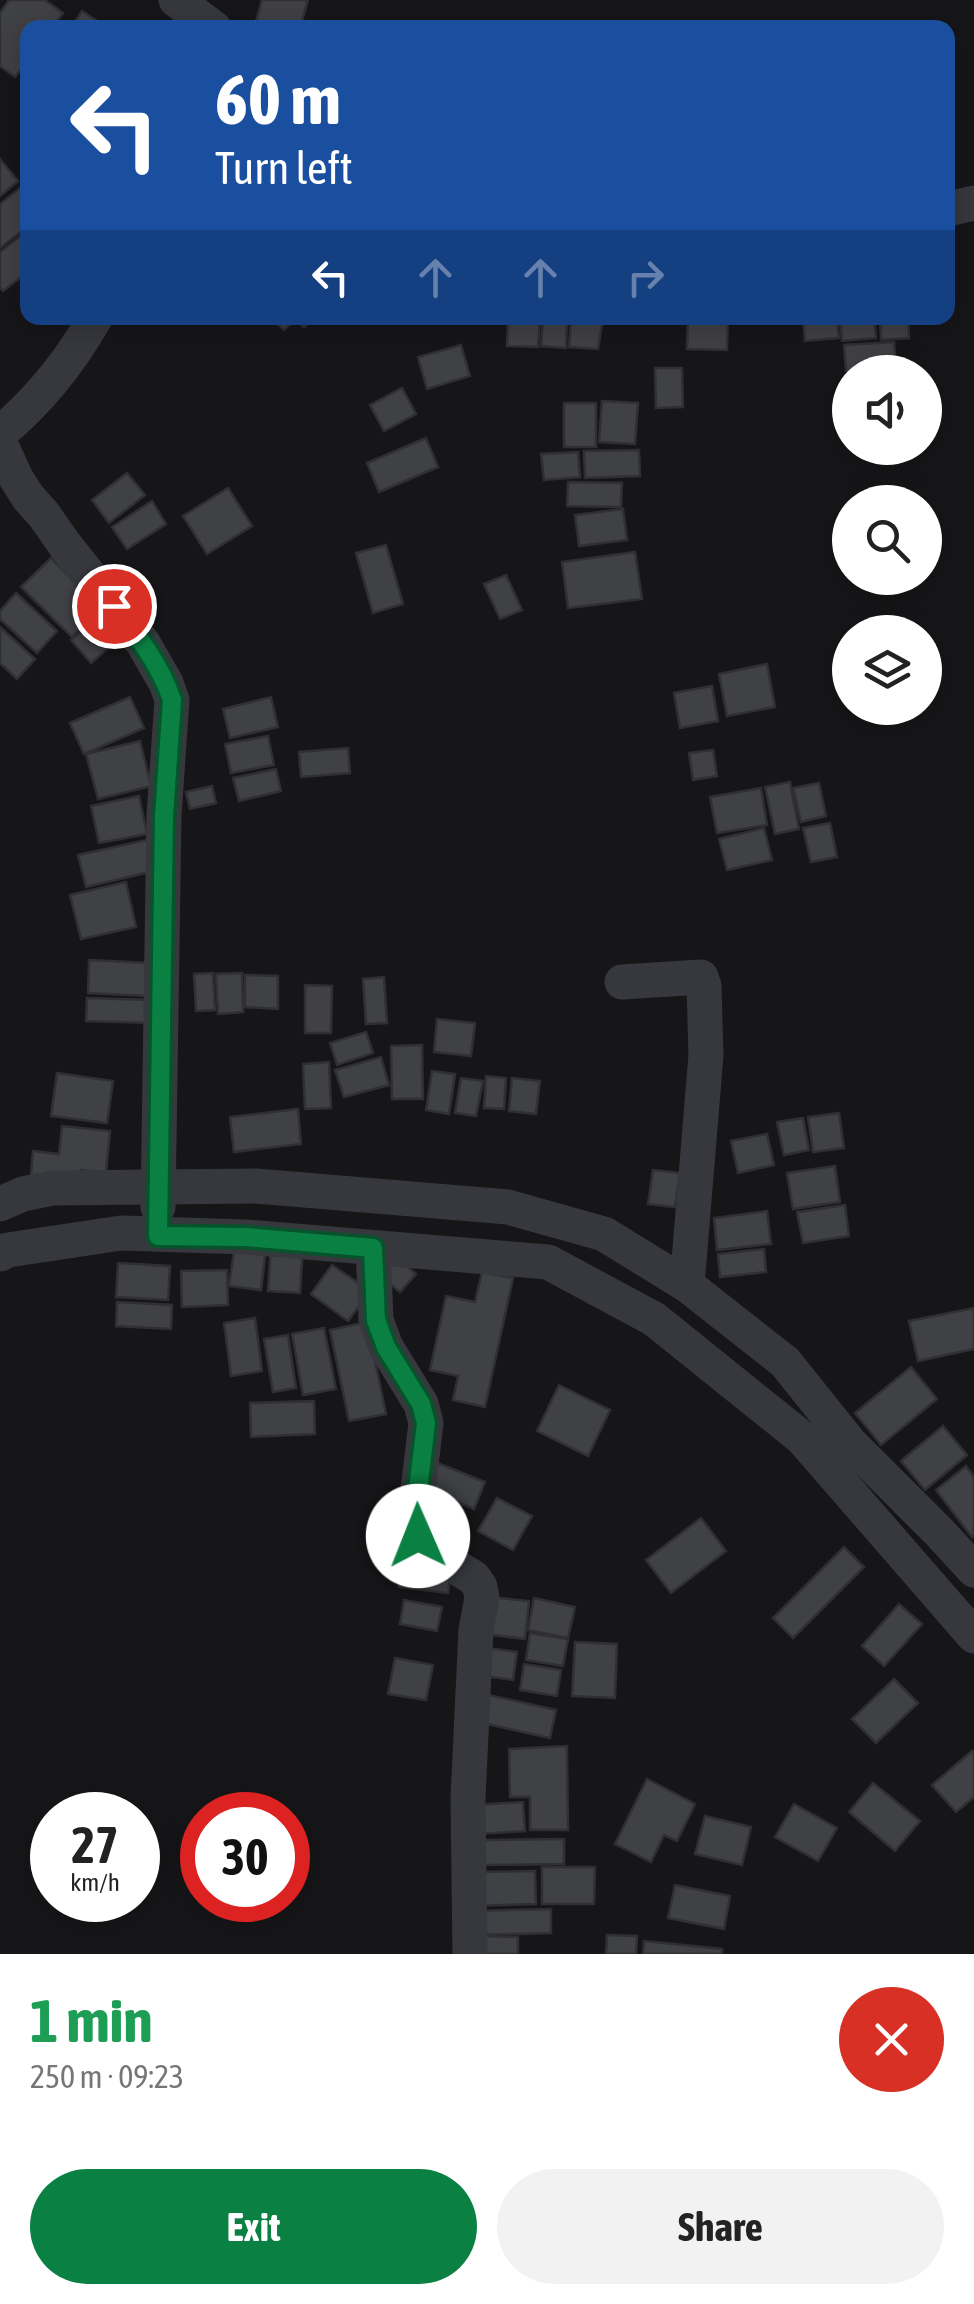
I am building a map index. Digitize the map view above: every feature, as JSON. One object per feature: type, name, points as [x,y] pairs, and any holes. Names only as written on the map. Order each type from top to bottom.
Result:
[{"type":"street","points":[[176,0],[203,20]]},
{"type":"street","points":[[0,433],[36,402],[92,325]]},
{"type":"street","points":[[0,443],[28,497],[143,643],[172,700],[164,816],[158,1213]]},
{"type":"street","points":[[622,982],[701,977],[704,986],[706,1055],[687,1285]]},
{"type":"street","points":[[0,1254],[122,1233],[158,1213],[256,1186],[508,1207],[604,1234],[687,1285],[785,1362],[849,1442],[974,1570]]},
{"type":"street","points":[[8,1190],[52,1188],[246,1237],[548,1262],[654,1319],[802,1438],[974,1636]]},
{"type":"street","points":[[373,1248],[376,1320],[386,1347],[421,1404],[426,1423],[414,1523],[418,1536],[427,1549],[474,1578],[482,1598],[476,1630],[468,1798],[470,1954]]},
{"type":"building","points":[[9,0],[45,0],[63,13],[58,20],[20,20],[20,70],[15,77],[0,66],[0,13]]},
{"type":"building","points":[[262,0],[308,0],[302,20],[256,20]]},
{"type":"building","points":[[82,11],[96,20],[76,20]]},
{"type":"building","points":[[0,159],[18,181],[0,196]]},
{"type":"building","points":[[20,188],[20,232],[0,248],[0,204]]},
{"type":"building","points":[[20,236],[20,278],[3,291],[0,287],[0,252]]},
{"type":"building","points":[[508,325],[540,325],[538,347],[507,346]]},
{"type":"building","points":[[542,325],[567,325],[566,348],[541,346]]},
{"type":"building","points":[[571,325],[602,325],[598,349],[569,347]]},
{"type":"building","points":[[688,325],[728,325],[727,350],[687,349]]},
{"type":"building","points":[[804,325],[838,325],[839,338],[805,341]]},
{"type":"building","points":[[841,325],[875,325],[876,338],[842,341]]},
{"type":"building","points":[[880,325],[908,325],[909,338],[881,340]]},
{"type":"building","points":[[894,342],[895,355],[845,355],[844,345]]},
{"type":"building","points":[[461,345],[470,376],[427,389],[418,357]]},
{"type":"building","points":[[655,368],[682,368],[683,407],[656,408]]},
{"type":"building","points":[[402,388],[416,414],[384,431],[370,405]]},
{"type":"building","points":[[602,401],[638,403],[635,444],[599,442]]},
{"type":"building","points":[[564,403],[596,403],[596,447],[564,447]]},
{"type":"building","points":[[426,438],[438,467],[379,492],[367,463]]},
{"type":"building","points":[[639,450],[640,476],[585,478],[584,451]]},
{"type":"building","points":[[578,452],[580,477],[544,480],[541,454]]},
{"type":"building","points":[[127,473],[145,495],[109,523],[92,500]]},
{"type":"building","points":[[568,482],[622,483],[621,507],[567,506]]},
{"type":"building","points":[[228,488],[252,526],[207,554],[183,516]]},
{"type":"building","points":[[152,501],[166,524],[127,549],[112,527]]},
{"type":"building","points":[[623,509],[627,540],[579,546],[575,515]]},
{"type":"building","points":[[386,545],[403,604],[373,613],[356,553]]},
{"type":"building","points":[[635,552],[642,599],[568,608],[562,562]]},
{"type":"building","points":[[51,558],[101,608],[72,637],[21,587]]},
{"type":"building","points":[[506,575],[522,610],[500,619],[484,584]]},
{"type":"building","points":[[16,593],[57,631],[37,653],[0,619],[0,611]]},
{"type":"building","points":[[100,616],[120,638],[91,663],[71,640]]},
{"type":"building","points":[[0,627],[35,659],[17,679],[0,663]]},
{"type":"building","points":[[767,664],[775,707],[727,716],[719,674]]},
{"type":"building","points":[[712,686],[718,721],[680,728],[674,693]]},
{"type":"building","points":[[130,697],[144,728],[84,754],[70,723]]},
{"type":"building","points":[[271,697],[278,727],[230,738],[223,709]]},
{"type":"building","points":[[268,736],[274,765],[231,773],[225,744]]},
{"type":"building","points":[[140,741],[151,786],[98,799],[86,754]]},
{"type":"building","points":[[348,748],[350,773],[301,777],[299,752]]},
{"type":"building","points":[[713,750],[717,776],[693,780],[689,753]]},
{"type":"building","points":[[276,769],[281,791],[239,801],[233,778]]},
{"type":"building","points":[[790,782],[799,829],[775,834],[765,787]]},
{"type":"building","points":[[819,783],[826,816],[801,822],[793,788]]},
{"type":"building","points":[[212,786],[216,803],[190,809],[186,792]]},
{"type":"building","points":[[761,788],[767,825],[717,833],[710,797]]},
{"type":"building","points":[[139,796],[147,834],[99,843],[91,806]]},
{"type":"building","points":[[830,823],[837,857],[811,862],[803,828]]},
{"type":"building","points":[[764,828],[772,860],[727,870],[719,839]]},
{"type":"building","points":[[147,840],[154,871],[86,887],[78,855]]},
{"type":"building","points":[[126,882],[136,927],[81,939],[70,895]]},
{"type":"building","points":[[89,960],[150,963],[148,996],[88,993]]},
{"type":"building","points":[[213,973],[215,1010],[196,1011],[194,974]]},
{"type":"building","points":[[242,973],[243,1012],[218,1014],[216,974]]},
{"type":"building","points":[[245,975],[278,976],[278,1009],[245,1007]]},
{"type":"building","points":[[384,977],[387,1023],[366,1024],[363,979]]},
{"type":"building","points":[[305,985],[332,986],[331,1033],[305,1033]]},
{"type":"building","points":[[87,998],[152,1000],[151,1023],[86,1021]]},
{"type":"building","points":[[437,1019],[475,1023],[471,1056],[434,1052]]},
{"type":"building","points":[[366,1032],[373,1053],[337,1065],[330,1043]]},
{"type":"building","points":[[422,1045],[423,1099],[392,1099],[391,1046]]},
{"type":"building","points":[[381,1057],[389,1085],[344,1097],[335,1070]]},
{"type":"building","points":[[329,1062],[331,1108],[305,1109],[303,1064]]},
{"type":"building","points":[[432,1071],[455,1074],[449,1114],[426,1110]]},
{"type":"building","points":[[57,1073],[113,1081],[107,1123],[51,1116]]},
{"type":"building","points":[[486,1076],[506,1078],[504,1109],[484,1108]]},
{"type":"building","points":[[461,1078],[483,1081],[476,1116],[455,1113]]},
{"type":"building","points":[[512,1078],[540,1081],[536,1114],[509,1111]]},
{"type":"building","points":[[298,1109],[301,1144],[234,1152],[230,1117]]},
{"type":"building","points":[[839,1113],[844,1148],[813,1152],[808,1117]]},
{"type":"building","points":[[803,1118],[809,1150],[784,1155],[777,1122]]},
{"type":"building","points":[[62,1126],[110,1131],[106,1173],[81,1170],[80,1179],[31,1175],[33,1151],[59,1154]]},
{"type":"building","points":[[767,1134],[774,1165],[738,1173],[731,1141]]},
{"type":"building","points":[[835,1166],[840,1202],[793,1209],[787,1173]]},
{"type":"building","points":[[653,1170],[680,1173],[675,1207],[648,1204]]},
{"type":"building","points":[[845,1205],[849,1236],[803,1243],[797,1212]]},
{"type":"building","points":[[767,1211],[771,1244],[717,1250],[714,1218]]},
{"type":"building","points":[[235,1244],[266,1248],[261,1290],[229,1286]]},
{"type":"building","points":[[271,1244],[303,1246],[300,1293],[268,1291]]},
{"type":"building","points":[[764,1249],[766,1272],[720,1277],[718,1254]]},
{"type":"building","points":[[396,1257],[416,1274],[400,1292],[380,1276]]},
{"type":"building","points":[[118,1263],[170,1266],[168,1300],[116,1297]]},
{"type":"building","points":[[332,1265],[370,1291],[348,1321],[311,1294]]},
{"type":"building","points":[[227,1270],[228,1305],[182,1307],[181,1271]]},
{"type":"building","points":[[482,1272],[513,1278],[485,1407],[453,1400],[458,1376],[430,1370],[446,1296],[475,1302]]},
{"type":"building","points":[[117,1302],[172,1305],[171,1329],[116,1326]]},
{"type":"building","points":[[974,1308],[974,1349],[918,1361],[909,1321]]},
{"type":"building","points":[[255,1318],[262,1371],[231,1376],[224,1323]]},
{"type":"building","points":[[367,1322],[386,1414],[349,1421],[330,1330]]},
{"type":"building","points":[[324,1328],[336,1389],[303,1395],[292,1334]]},
{"type":"building","points":[[288,1335],[296,1388],[273,1392],[264,1339]]},
{"type":"building","points":[[911,1367],[937,1399],[881,1445],[855,1413]]},
{"type":"building","points":[[559,1385],[610,1410],[588,1456],[537,1431]]},
{"type":"building","points":[[314,1401],[315,1434],[251,1437],[250,1403]]},
{"type":"building","points":[[943,1426],[967,1455],[925,1490],[901,1461]]},
{"type":"building","points":[[435,1462],[485,1482],[474,1509],[424,1488]]},
{"type":"building","points":[[966,1466],[974,1477],[972,1537],[936,1490]]},
{"type":"building","points":[[497,1498],[532,1516],[513,1550],[478,1531]]},
{"type":"building","points":[[701,1518],[726,1551],[671,1593],[646,1560]]},
{"type":"building","points":[[844,1547],[864,1567],[793,1638],[773,1618]]},
{"type":"building","points":[[402,1559],[452,1565],[448,1593],[399,1587]]},
{"type":"building","points":[[489,1597],[529,1601],[525,1639],[485,1634]]},
{"type":"building","points":[[534,1598],[575,1607],[568,1638],[528,1630]]},
{"type":"building","points":[[404,1600],[442,1607],[437,1631],[400,1624]]},
{"type":"building","points":[[899,1604],[922,1624],[884,1666],[862,1646]]},
{"type":"building","points":[[530,1633],[568,1639],[563,1666],[526,1660]]},
{"type":"building","points":[[575,1642],[617,1644],[615,1698],[572,1696]]},
{"type":"building","points":[[487,1648],[517,1652],[513,1680],[483,1676]]},
{"type":"building","points":[[395,1658],[433,1665],[426,1700],[388,1694]]},
{"type":"building","points":[[524,1664],[561,1670],[557,1696],[520,1690]]},
{"type":"building","points":[[894,1679],[918,1703],[876,1743],[852,1719]]},
{"type":"building","points":[[484,1694],[556,1710],[550,1738],[478,1722]]},
{"type":"building","points":[[567,1746],[568,1830],[530,1830],[530,1797],[510,1797],[509,1749]]},
{"type":"building","points":[[972,1751],[974,1797],[956,1812],[932,1785]]},
{"type":"building","points":[[647,1779],[695,1804],[677,1841],[664,1835],[651,1862],[615,1844]]},
{"type":"building","points":[[873,1783],[920,1821],[895,1851],[849,1812]]},
{"type":"building","points":[[523,1802],[525,1831],[478,1834],[476,1805]]},
{"type":"building","points":[[794,1804],[837,1828],[818,1861],[775,1837]]},
{"type":"building","points":[[705,1816],[751,1827],[742,1865],[695,1854]]},
{"type":"building","points":[[564,1839],[564,1864],[480,1865],[479,1840]]},
{"type":"building","points":[[542,1867],[595,1867],[594,1904],[542,1904]]},
{"type":"building","points":[[535,1871],[536,1904],[471,1906],[469,1872]]},
{"type":"building","points":[[675,1885],[730,1896],[724,1929],[668,1918]]},
{"type":"building","points":[[551,1909],[551,1933],[475,1935],[474,1911]]},
{"type":"building","points":[[607,1935],[637,1936],[636,1954],[606,1954]]},
{"type":"building","points":[[473,1936],[518,1937],[518,1954],[472,1954]]},
{"type":"building","points":[[644,1941],[722,1949],[722,1954],[643,1954]]},
{"type":"route","points":[[114,606],[143,643],[172,700],[164,816],[158,1236],[246,1237],[373,1248],[376,1320],[386,1347],[421,1404],[426,1423],[415,1505],[418,1536]]}]
